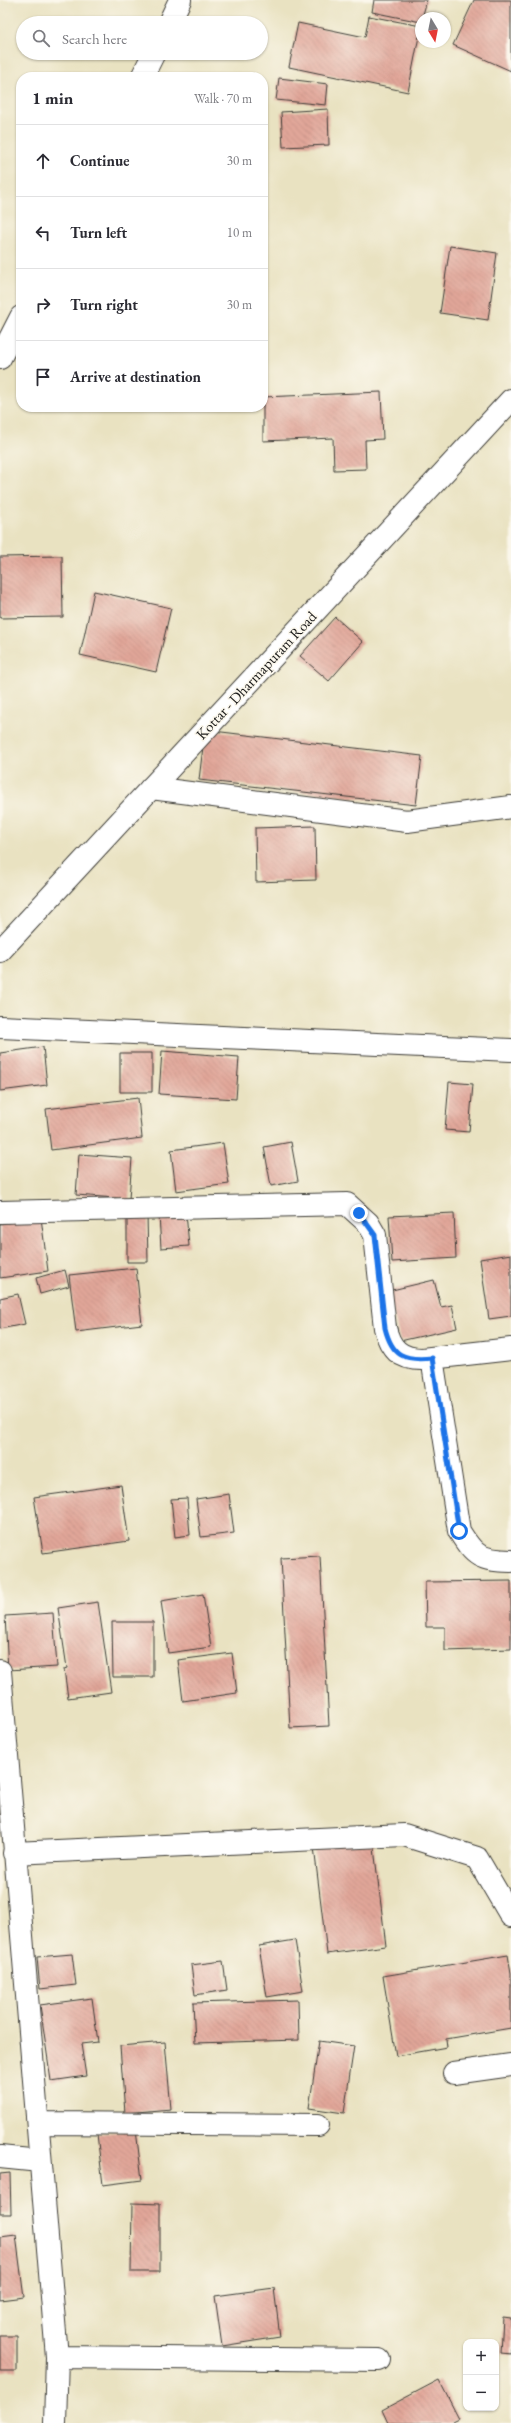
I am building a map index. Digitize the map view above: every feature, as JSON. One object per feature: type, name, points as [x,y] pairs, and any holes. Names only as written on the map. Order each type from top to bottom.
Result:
[{"type":"street","points":[[172,16],[180,0]]},
{"type":"street","points":[[144,72],[150,60]]},
{"type":"street","points":[[0,358],[16,327]]},
{"type":"street","name":"Kottar - Dharmapuram Road","points":[[0,951],[511,400]]},
{"type":"street","points":[[151,788],[406,821],[511,807]]},
{"type":"street","points":[[0,1027],[511,1050]]},
{"type":"street","points":[[0,1212],[347,1204],[368,1223],[375,1235],[385,1328],[388,1342],[394,1351],[410,1359],[511,1349]]},
{"type":"street","points":[[432,1358],[459,1531],[471,1550],[489,1560],[511,1561]]},
{"type":"street","points":[[0,1671],[14,1853],[39,2123],[40,2161],[57,2357],[55,2423]]},
{"type":"street","points":[[14,1853],[404,1836],[477,1858],[511,1916]]},
{"type":"street","points":[[454,2073],[511,2065]]},
{"type":"street","points":[[39,2123],[318,2125]]},
{"type":"street","points":[[0,2157],[40,2161]]},
{"type":"street","points":[[57,2357],[379,2360]]},
{"type":"building","points":[[374,0],[427,0],[424,12],[415,12],[415,21],[372,12]]},
{"type":"building","points":[[474,0],[511,0],[511,71],[453,45]]},
{"type":"building","points":[[369,16],[415,25],[415,48],[417,48],[408,92],[289,67],[298,23],[365,37]]},
{"type":"building","points":[[279,78],[328,84],[326,105],[276,100]]},
{"type":"building","points":[[328,109],[329,145],[283,147],[281,112]]},
{"type":"building","points":[[450,246],[497,253],[488,320],[440,313]]},
{"type":"building","points":[[381,392],[383,439],[365,440],[366,469],[334,470],[333,438],[263,441],[263,412],[268,412],[268,397]]},
{"type":"building","points":[[62,556],[63,617],[0,618],[0,557]]},
{"type":"building","points":[[94,591],[171,608],[156,672],[80,655]]},
{"type":"building","points":[[335,617],[363,642],[329,681],[300,656]]},
{"type":"building","points":[[205,730],[422,756],[416,805],[199,780]]},
{"type":"building","points":[[315,826],[316,880],[256,882],[255,828]]},
{"type":"building","points":[[43,1047],[47,1085],[0,1091],[0,1053]]},
{"type":"building","points":[[162,1051],[239,1057],[236,1099],[159,1094]]},
{"type":"building","points":[[120,1053],[152,1053],[152,1092],[120,1092]]},
{"type":"building","points":[[449,1082],[473,1084],[469,1132],[445,1130]]},
{"type":"building","points":[[138,1098],[142,1138],[51,1150],[46,1109]]},
{"type":"building","points":[[291,1142],[298,1181],[271,1186],[264,1147]]},
{"type":"building","points":[[223,1143],[229,1184],[176,1191],[171,1150]]},
{"type":"building","points":[[79,1154],[132,1158],[129,1199],[76,1195]]},
{"type":"building","points":[[186,1213],[189,1246],[161,1248],[159,1215]]},
{"type":"building","points":[[454,1213],[456,1258],[392,1262],[389,1216]]},
{"type":"building","points":[[127,1214],[147,1214],[148,1262],[127,1262]]},
{"type":"building","points":[[41,1218],[48,1271],[0,1278],[0,1224]]},
{"type":"building","points":[[511,1254],[511,1316],[489,1319],[480,1259]]},
{"type":"building","points":[[136,1268],[142,1324],[76,1332],[69,1275]]},
{"type":"building","points":[[65,1270],[69,1286],[40,1294],[36,1278]]},
{"type":"building","points":[[434,1280],[441,1307],[452,1305],[457,1328],[400,1341],[388,1291]]},
{"type":"building","points":[[18,1294],[25,1324],[0,1329],[0,1298]]},
{"type":"building","points":[[121,1485],[129,1541],[43,1553],[34,1497]]},
{"type":"building","points":[[229,1494],[234,1533],[201,1537],[196,1499]]},
{"type":"building","points":[[187,1498],[190,1535],[175,1537],[171,1499]]},
{"type":"building","points":[[320,1556],[329,1726],[290,1728],[281,1558]]},
{"type":"building","points":[[511,1581],[511,1649],[445,1651],[445,1627],[426,1627],[425,1582]]},
{"type":"building","points":[[203,1594],[211,1647],[168,1653],[161,1601]]},
{"type":"building","points":[[98,1602],[111,1692],[68,1698],[64,1669],[67,1668],[58,1608]]},
{"type":"building","points":[[53,1613],[57,1667],[8,1670],[5,1616]]},
{"type":"building","points":[[112,1622],[153,1622],[153,1677],[113,1677]]},
{"type":"building","points":[[232,1653],[237,1693],[183,1701],[178,1660]]},
{"type":"building","points":[[373,1840],[386,1946],[327,1954],[314,1847]]},
{"type":"building","points":[[295,1940],[303,1991],[267,1997],[259,1946]]},
{"type":"building","points":[[72,1954],[76,1985],[40,1989],[37,1957]]},
{"type":"building","points":[[508,1955],[511,1973],[511,2028],[446,2039],[447,2047],[396,2056],[383,1976]]},
{"type":"building","points":[[223,1961],[227,1990],[195,1995],[191,1965]]},
{"type":"building","points":[[92,1998],[98,2042],[81,2044],[86,2076],[51,2081],[40,2005]]},
{"type":"building","points":[[298,2000],[299,2040],[195,2043],[193,2003]]},
{"type":"building","points":[[319,2041],[354,2046],[344,2113],[309,2108]]},
{"type":"building","points":[[165,2042],[171,2109],[125,2113],[120,2046]]},
{"type":"building","points":[[136,2130],[142,2180],[103,2185],[97,2134]]},
{"type":"building","points":[[10,2173],[11,2214],[0,2214],[0,2174]]},
{"type":"building","points":[[132,2203],[160,2204],[160,2272],[131,2272]]},
{"type":"building","points":[[16,2235],[24,2297],[0,2300],[0,2237]]},
{"type":"building","points":[[274,2288],[280,2337],[222,2346],[215,2296]]},
{"type":"building","points":[[503,2317],[511,2318],[511,2354],[501,2353]]},
{"type":"building","points":[[0,2336],[17,2336],[17,2371],[0,2371]]},
{"type":"building","points":[[439,2380],[459,2419],[451,2423],[388,2423],[382,2410]]},
{"type":"route","points":[[359,1213],[368,1223],[375,1235],[385,1328],[388,1342],[394,1351],[410,1359],[432,1358],[459,1531]]}]
